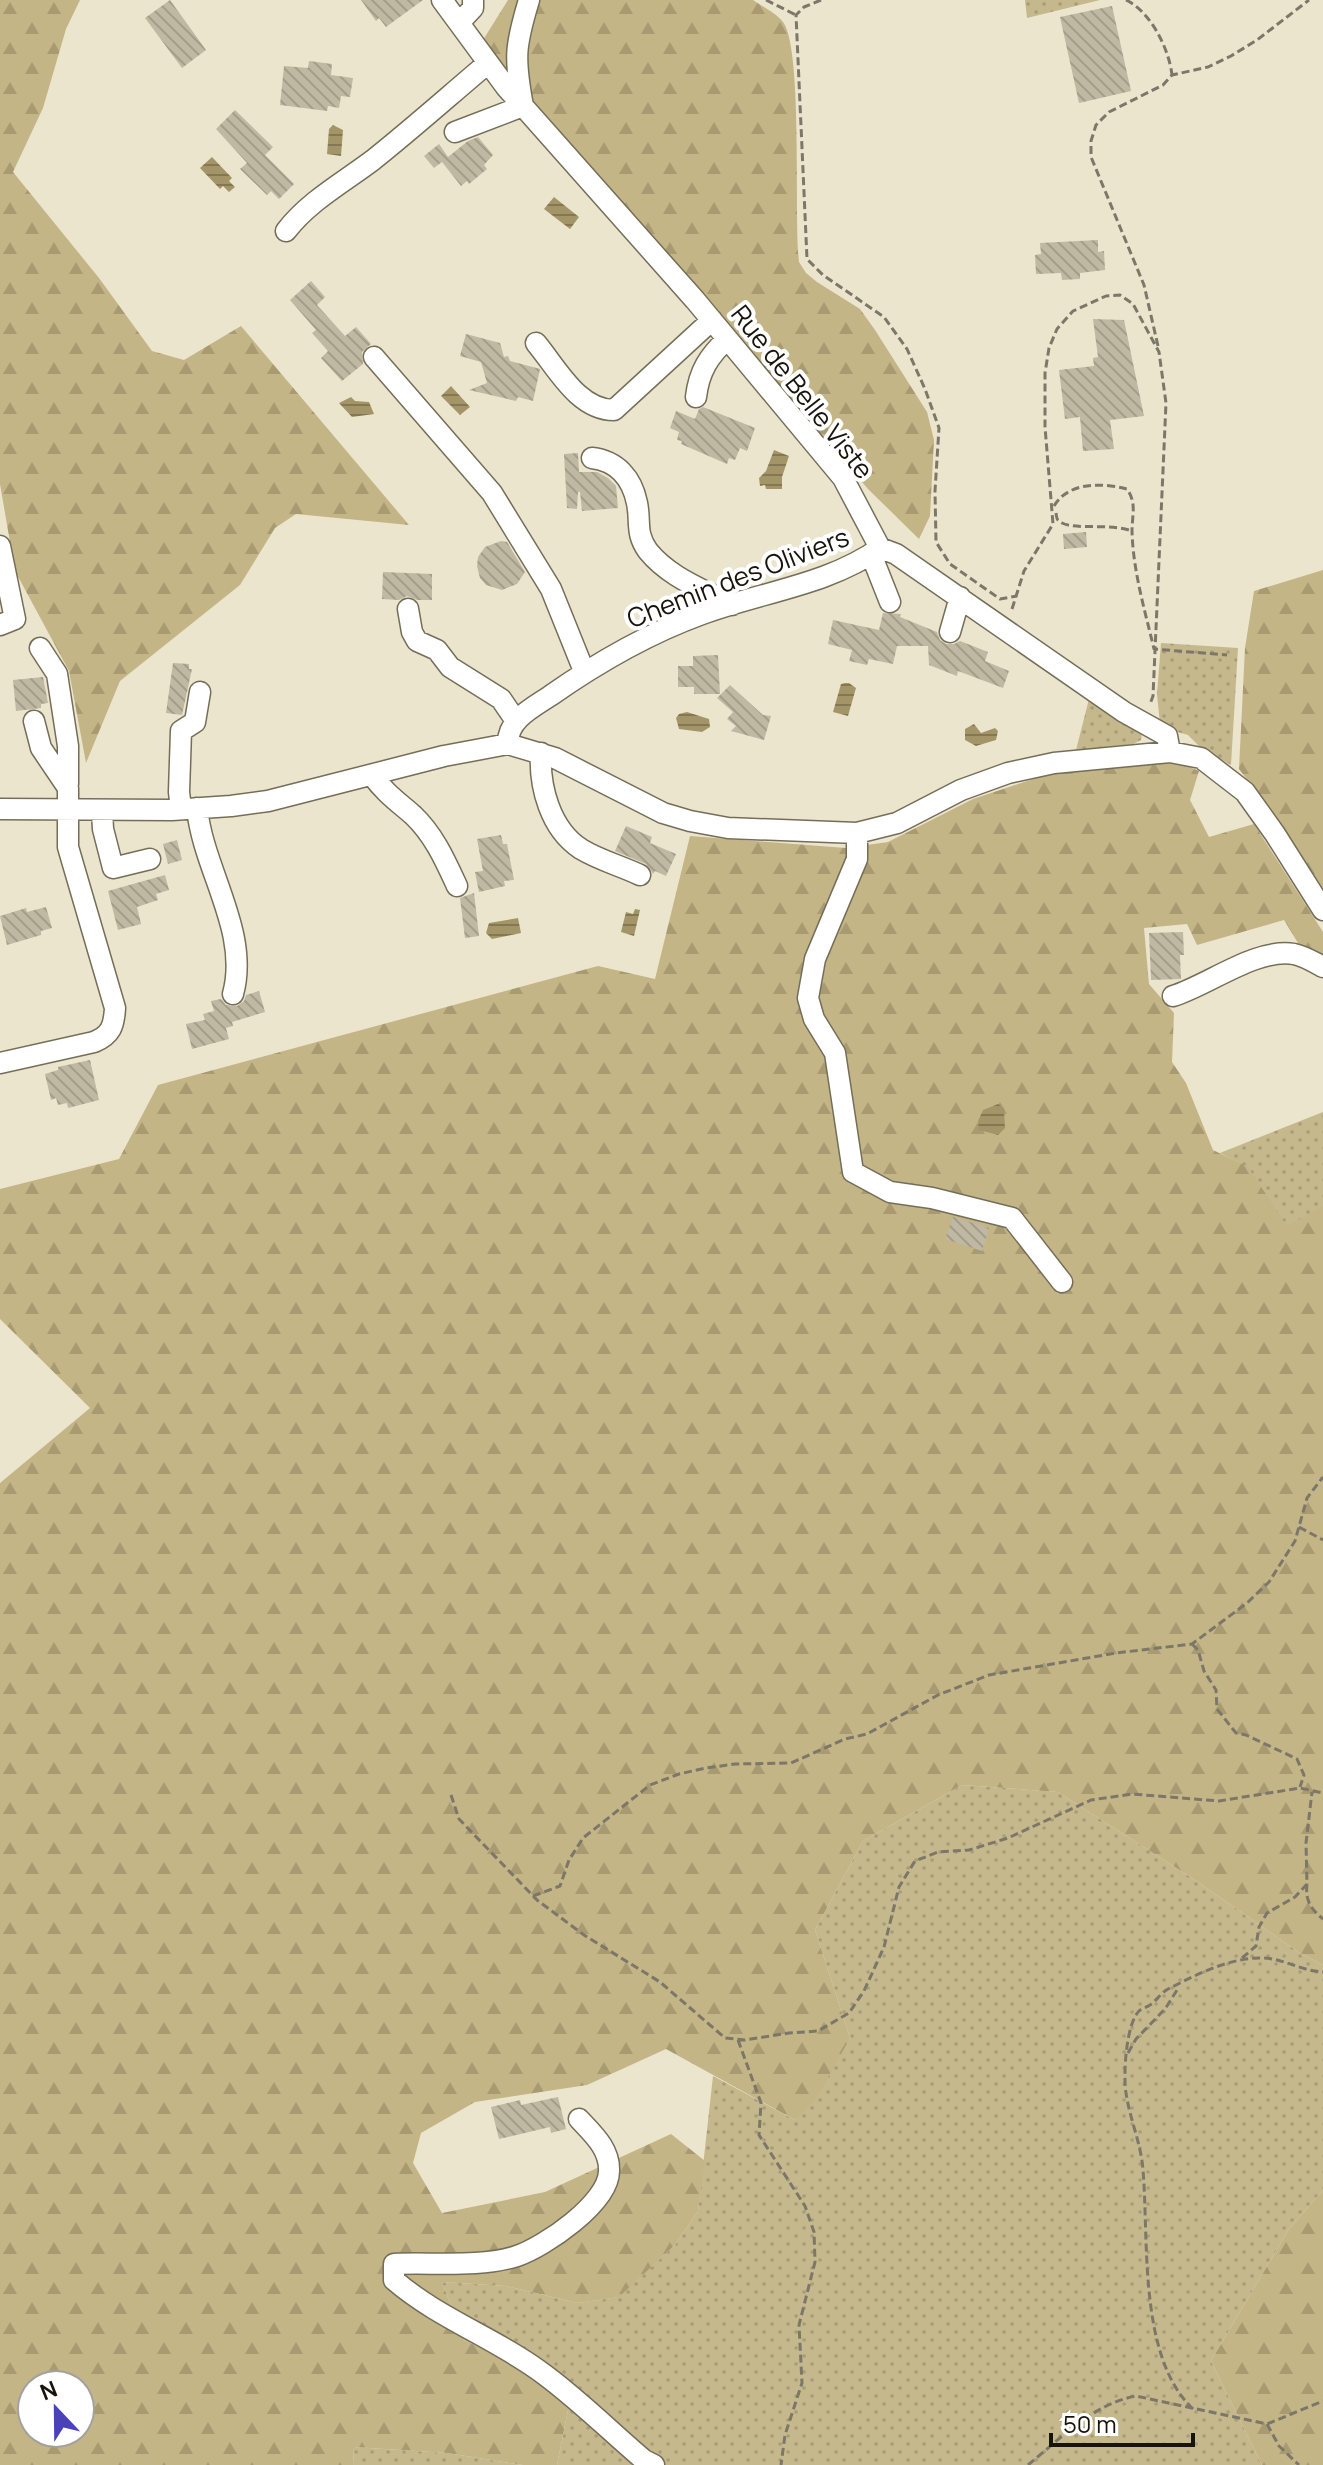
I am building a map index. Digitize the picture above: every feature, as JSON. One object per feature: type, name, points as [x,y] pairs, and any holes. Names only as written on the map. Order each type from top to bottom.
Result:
[{"type":"street","name":"Rue de Belle Viste","points":[[442,0],[523,106],[712,320],[843,478],[875,551],[890,602]]},
{"type":"street","points":[[459,23],[473,8],[473,0]]},
{"type":"street","points":[[455,132],[523,106],[516,72],[516,46],[529,0]]},
{"type":"street","points":[[286,231],[317,201],[384,151],[488,63]]},
{"type":"street","points":[[536,343],[569,385],[601,410],[614,410],[712,320]]},
{"type":"street","points":[[696,397],[698,378],[710,355],[727,339]]},
{"type":"street","points":[[374,357],[492,493],[551,589],[584,671]]},
{"type":"street","points":[[592,458],[607,460],[619,467],[637,504],[637,527],[647,549],[677,576],[732,605]]},
{"type":"street","points":[[0,546],[15,619],[0,625]]},
{"type":"street","points":[[875,551],[896,554],[1167,736],[1170,752]]},
{"type":"street","name":"Chemin des Oliviers","points":[[516,721],[584,671],[666,630],[701,614],[849,568],[875,551]]},
{"type":"street","points":[[666,630],[685,611],[685,594],[677,576]]},
{"type":"street","points":[[950,632],[960,597]]},
{"type":"street","points":[[408,609],[417,641],[437,650],[450,667],[501,699],[516,721],[510,729],[508,744]]},
{"type":"street","points":[[0,1063],[94,1042],[107,1037],[114,1024],[115,1008],[68,847],[68,746],[57,674],[40,648]]},
{"type":"street","points":[[200,692],[195,722],[181,731],[179,792],[203,844],[238,952],[238,974],[233,994]]},
{"type":"street","points":[[34,721],[41,748],[68,788]]},
{"type":"street","points":[[0,809],[189,809],[268,801],[475,749],[508,744],[541,753],[663,813],[690,821],[728,828],[857,833],[897,823],[961,790],[1008,773],[1054,763],[1170,752],[1201,758],[1245,792],[1323,910]]},
{"type":"street","points":[[541,753],[542,790],[562,829],[579,848],[640,875]]},
{"type":"street","points":[[372,775],[394,802],[412,815],[433,838],[457,886]]},
{"type":"street","points":[[102,811],[103,829],[113,868],[150,859]]},
{"type":"street","points":[[857,833],[857,859],[815,959],[808,998],[814,1019],[835,1053],[853,1172],[890,1192],[932,1198],[1012,1218],[1062,1282]]},
{"type":"street","points":[[1173,996],[1276,954],[1298,955],[1323,967]]},
{"type":"street","points":[[579,2119],[603,2145],[610,2173],[599,2195],[578,2219],[548,2242],[515,2257],[461,2264],[394,2264],[394,2280],[416,2299],[545,2375],[654,2465]]},
{"type":"path","points":[[766,0],[796,15]]},
{"type":"path","points":[[821,0],[804,7],[796,15],[807,259],[823,275],[884,317],[907,349],[939,428],[936,542],[950,564],[1000,599],[1017,596]]},
{"type":"path","points":[[1126,0],[1149,18],[1170,63],[1172,75]]},
{"type":"path","points":[[1142,722],[1153,696],[1166,403],[1159,352],[1144,285],[1091,157],[1091,141],[1096,125],[1109,112],[1163,85],[1172,75],[1208,67],[1231,56],[1309,0]]},
{"type":"path","points":[[1132,531],[1114,526],[1064,525],[1057,519],[1045,427],[1045,373],[1049,348],[1057,329],[1073,311],[1106,296],[1120,295],[1133,304],[1159,352]]},
{"type":"path","points":[[1001,625],[1017,596],[1024,571],[1053,524],[1054,507],[1059,498],[1077,488],[1111,485],[1127,489],[1133,497],[1132,531],[1141,597],[1154,649]]},
{"type":"path","points":[[1154,649],[1227,655]]},
{"type":"path","points":[[533,1896],[560,1886],[569,1860],[583,1838],[650,1785],[679,1774],[735,1764],[791,1763],[845,1739],[867,1734],[938,1695],[989,1675],[1116,1653],[1192,1644],[1247,1603],[1269,1582],[1295,1541],[1307,1498],[1323,1477]]},
{"type":"path","points":[[1299,1527],[1323,1540]]},
{"type":"path","points":[[1192,1644],[1198,1650],[1204,1671],[1216,1690],[1217,1709],[1236,1733],[1297,1759],[1304,1775],[1300,1788]]},
{"type":"path","points":[[451,1795],[459,1819],[533,1896],[584,1935],[660,1982],[725,2038],[738,2040],[818,2031],[849,2013],[864,1991],[884,1947],[899,1887],[915,1861],[938,1852],[969,1850],[1008,1838],[1091,1800],[1132,1794],[1219,1801],[1300,1788],[1323,1793]]},
{"type":"path","points":[[1312,1792],[1306,1843],[1306,1893],[1310,1909],[1323,1919]]},
{"type":"path","points":[[1242,1958],[1256,1946],[1259,1927],[1267,1913],[1295,1897],[1307,1884]]},
{"type":"path","points":[[1193,2409],[1178,2395],[1169,2378],[1155,2332],[1144,2229],[1142,2160],[1139,2136],[1126,2092],[1126,2040],[1139,2010],[1201,1971],[1242,1958],[1264,1958],[1306,1971],[1323,1972]]},
{"type":"path","points":[[1128,2053],[1144,2030],[1165,2009],[1181,1984]]},
{"type":"path","points":[[738,2040],[761,2103],[759,2135],[805,2206],[814,2232],[815,2262],[799,2325],[802,2383],[785,2435],[781,2465]]},
{"type":"path","points":[[1028,2465],[1092,2413],[1118,2399],[1136,2396],[1267,2424],[1323,2401]]},
{"type":"path","points":[[1267,2424],[1279,2446],[1299,2465]]},
{"type":"shaded area","points":[[1025,0],[1100,0],[1027,18]]},
{"type":"shaded area","points":[[333,125],[343,130],[341,156],[327,154],[329,129]]},
{"type":"shaded area","points":[[212,157],[232,178],[229,181],[235,187],[229,192],[223,186],[220,189],[200,168]]},
{"type":"shaded area","points":[[554,197],[579,217],[570,229],[544,209]]},
{"type":"shaded area","points":[[451,386],[470,407],[460,415],[441,396]]},
{"type":"shaded area","points":[[351,397],[355,401],[369,402],[374,414],[352,417],[339,403]]},
{"type":"shaded area","points":[[774,450],[789,456],[782,477],[782,489],[766,489],[765,485],[760,486],[759,478],[766,471]]},
{"type":"shaded area","points":[[1161,643],[1238,648],[1231,765],[1200,747],[1188,735],[1160,724],[1157,694]]},
{"type":"shaded area","points":[[849,683],[856,688],[848,716],[833,712],[841,684]]},
{"type":"shaded area","points":[[1089,699],[1142,733],[1141,740],[1133,744],[1076,750]]},
{"type":"shaded area","points":[[687,712],[709,719],[710,727],[702,732],[679,729],[676,718]]},
{"type":"shaded area","points":[[974,724],[981,733],[995,728],[998,731],[996,740],[976,746],[965,740],[965,729]]},
{"type":"shaded area","points":[[635,909],[640,910],[634,936],[621,932],[626,912],[633,914]]},
{"type":"shaded area","points":[[518,918],[521,933],[492,939],[486,933],[489,923]]},
{"type":"shaded area","points":[[998,1104],[1004,1108],[1005,1128],[998,1135],[979,1130],[978,1121],[983,1110]]},
{"type":"shaded area","points":[[1323,1112],[1323,1456],[1248,1168],[1220,1153]]},
{"type":"shaded area","points":[[962,1785],[1058,1792],[1195,1880],[1300,1953],[1323,1965],[1323,2190],[1289,2229],[1211,2361],[1262,2465],[557,2465],[572,2390],[464,2340],[442,2282],[506,2286],[578,2303],[618,2297],[675,2245],[698,2211],[713,2076],[795,2120],[850,2038],[815,1930],[863,1841]]},
{"type":"shaded area","points":[[354,2447],[447,2453],[523,2465],[353,2465]]},
{"type":"green space","points":[[0,0],[80,0],[66,29],[43,108],[13,172],[99,278],[152,351],[184,360],[241,326],[409,525],[296,514],[275,528],[240,585],[120,681],[86,763],[69,671],[15,571],[0,484]]},
{"type":"green space","points":[[508,0],[753,0],[783,22],[789,38],[796,98],[799,262],[817,282],[860,309],[927,412],[934,440],[930,516],[919,539],[868,489],[650,235],[557,133],[483,40]]},
{"type":"green space","points":[[1323,570],[1323,895],[1276,818],[1239,769],[1245,648],[1254,591]]},
{"type":"green space","points":[[1161,762],[1180,763],[1199,771],[1190,800],[1209,837],[1254,824],[1323,932],[1323,961],[1301,948],[1284,920],[1197,945],[1187,924],[1144,928],[1149,984],[1174,1013],[1172,1062],[1186,1083],[1213,1150],[1248,1167],[1287,1226],[1323,1206],[1323,1965],[1300,1953],[1195,1880],[1058,1792],[962,1785],[863,1841],[815,1930],[850,2038],[816,2099],[795,2120],[666,2049],[587,2085],[475,2102],[421,2133],[413,2163],[442,2213],[545,2192],[671,2134],[705,2161],[698,2211],[675,2245],[619,2297],[578,2303],[506,2286],[442,2282],[464,2340],[572,2390],[557,2465],[523,2465],[447,2453],[354,2447],[353,2465],[0,2465],[0,1483],[90,1408],[0,1319],[0,1189],[119,1159],[158,1085],[598,966],[655,979],[690,836],[846,848],[888,842],[973,799],[1073,767]]},
{"type":"green space","points":[[1323,2190],[1323,2465],[1262,2465],[1211,2361],[1289,2229]]},
{"type":"building","points":[[170,0],[206,50],[182,68],[145,18]]},
{"type":"building","points":[[361,0],[423,0],[386,27],[379,18],[376,21]]},
{"type":"building","points":[[1112,6],[1131,91],[1079,103],[1060,17]]},
{"type":"building","points":[[309,61],[332,64],[331,75],[353,78],[350,97],[341,96],[339,108],[328,106],[327,111],[280,105],[284,66],[308,68]]},
{"type":"building","points":[[235,110],[273,147],[265,155],[294,184],[279,199],[271,191],[267,195],[240,169],[247,163],[216,129]]},
{"type":"building","points":[[478,137],[493,155],[484,165],[487,169],[469,184],[467,181],[461,186],[442,162],[434,168],[424,156],[439,144],[448,157]]},
{"type":"building","points":[[1098,240],[1098,252],[1104,251],[1105,270],[1080,273],[1080,279],[1062,280],[1061,273],[1036,274],[1035,255],[1041,254],[1040,243]]},
{"type":"building","points":[[311,281],[325,297],[317,305],[345,336],[356,327],[371,344],[362,352],[363,364],[342,381],[321,358],[328,351],[312,333],[316,330],[290,300]]},
{"type":"building","points":[[1093,319],[1124,320],[1144,416],[1110,420],[1114,449],[1083,451],[1080,417],[1065,419],[1059,370],[1094,366],[1093,358],[1098,357]]},
{"type":"building","points":[[466,334],[500,343],[504,357],[508,356],[510,361],[540,369],[533,401],[518,397],[516,401],[469,390],[487,383],[481,362],[460,356]]},
{"type":"building","points":[[703,407],[755,428],[747,451],[740,448],[735,460],[729,458],[727,464],[677,440],[679,432],[670,428],[676,411],[695,419]]},
{"type":"building","points":[[578,453],[579,472],[597,472],[616,486],[618,508],[582,511],[578,492],[577,509],[567,508],[564,454]]},
{"type":"building","points":[[1086,532],[1087,547],[1064,549],[1063,534]]},
{"type":"building","points":[[507,542],[525,572],[517,584],[502,590],[486,585],[480,578],[477,566],[478,557],[485,547]]},
{"type":"building","points":[[383,572],[432,574],[432,600],[407,596],[399,600],[382,599]]},
{"type":"building","points":[[883,613],[901,614],[900,617],[937,632],[946,644],[960,641],[988,652],[985,661],[1009,671],[1003,688],[958,671],[957,676],[929,665],[928,646],[897,646],[893,664],[869,659],[867,665],[849,661],[852,650],[828,644],[833,620],[879,630]]},
{"type":"building","points":[[718,655],[720,694],[694,694],[694,687],[678,687],[678,666],[693,666],[693,656]]},
{"type":"building","points":[[173,663],[189,664],[189,669],[192,669],[182,715],[166,713]]},
{"type":"building","points":[[43,677],[48,703],[41,704],[41,708],[16,711],[13,680]]},
{"type":"building","points":[[730,685],[763,715],[771,716],[764,740],[731,731],[736,726],[727,719],[733,712],[717,698]]},
{"type":"building","points":[[626,826],[652,837],[650,843],[676,854],[666,876],[655,871],[653,874],[646,864],[615,851]]},
{"type":"building","points":[[501,835],[503,844],[507,844],[514,880],[504,881],[505,886],[479,892],[475,872],[483,871],[477,839]]},
{"type":"building","points":[[177,840],[182,860],[168,864],[163,844]]},
{"type":"building","points":[[165,875],[169,890],[156,894],[158,900],[137,907],[141,924],[118,930],[108,891]]},
{"type":"building","points":[[474,893],[479,936],[465,938],[460,898]]},
{"type":"building","points":[[46,907],[52,928],[41,931],[41,935],[7,945],[0,916],[26,908],[27,912]]},
{"type":"building","points":[[1183,932],[1181,979],[1151,980],[1149,933]]},
{"type":"building","points":[[259,991],[265,1012],[232,1022],[233,1026],[226,1028],[229,1039],[192,1049],[186,1024],[205,1020],[203,1014],[214,1011],[211,1001],[221,999],[226,1005],[237,1006],[246,995]]},
{"type":"building","points":[[90,1060],[99,1100],[68,1108],[67,1103],[58,1105],[56,1098],[51,1100],[45,1074],[58,1070],[58,1067]]},
{"type":"building","points":[[953,1217],[989,1228],[982,1251],[945,1239]]},
{"type":"building","points":[[558,2097],[566,2129],[551,2133],[550,2127],[499,2139],[491,2107],[520,2100],[521,2105]]}]
